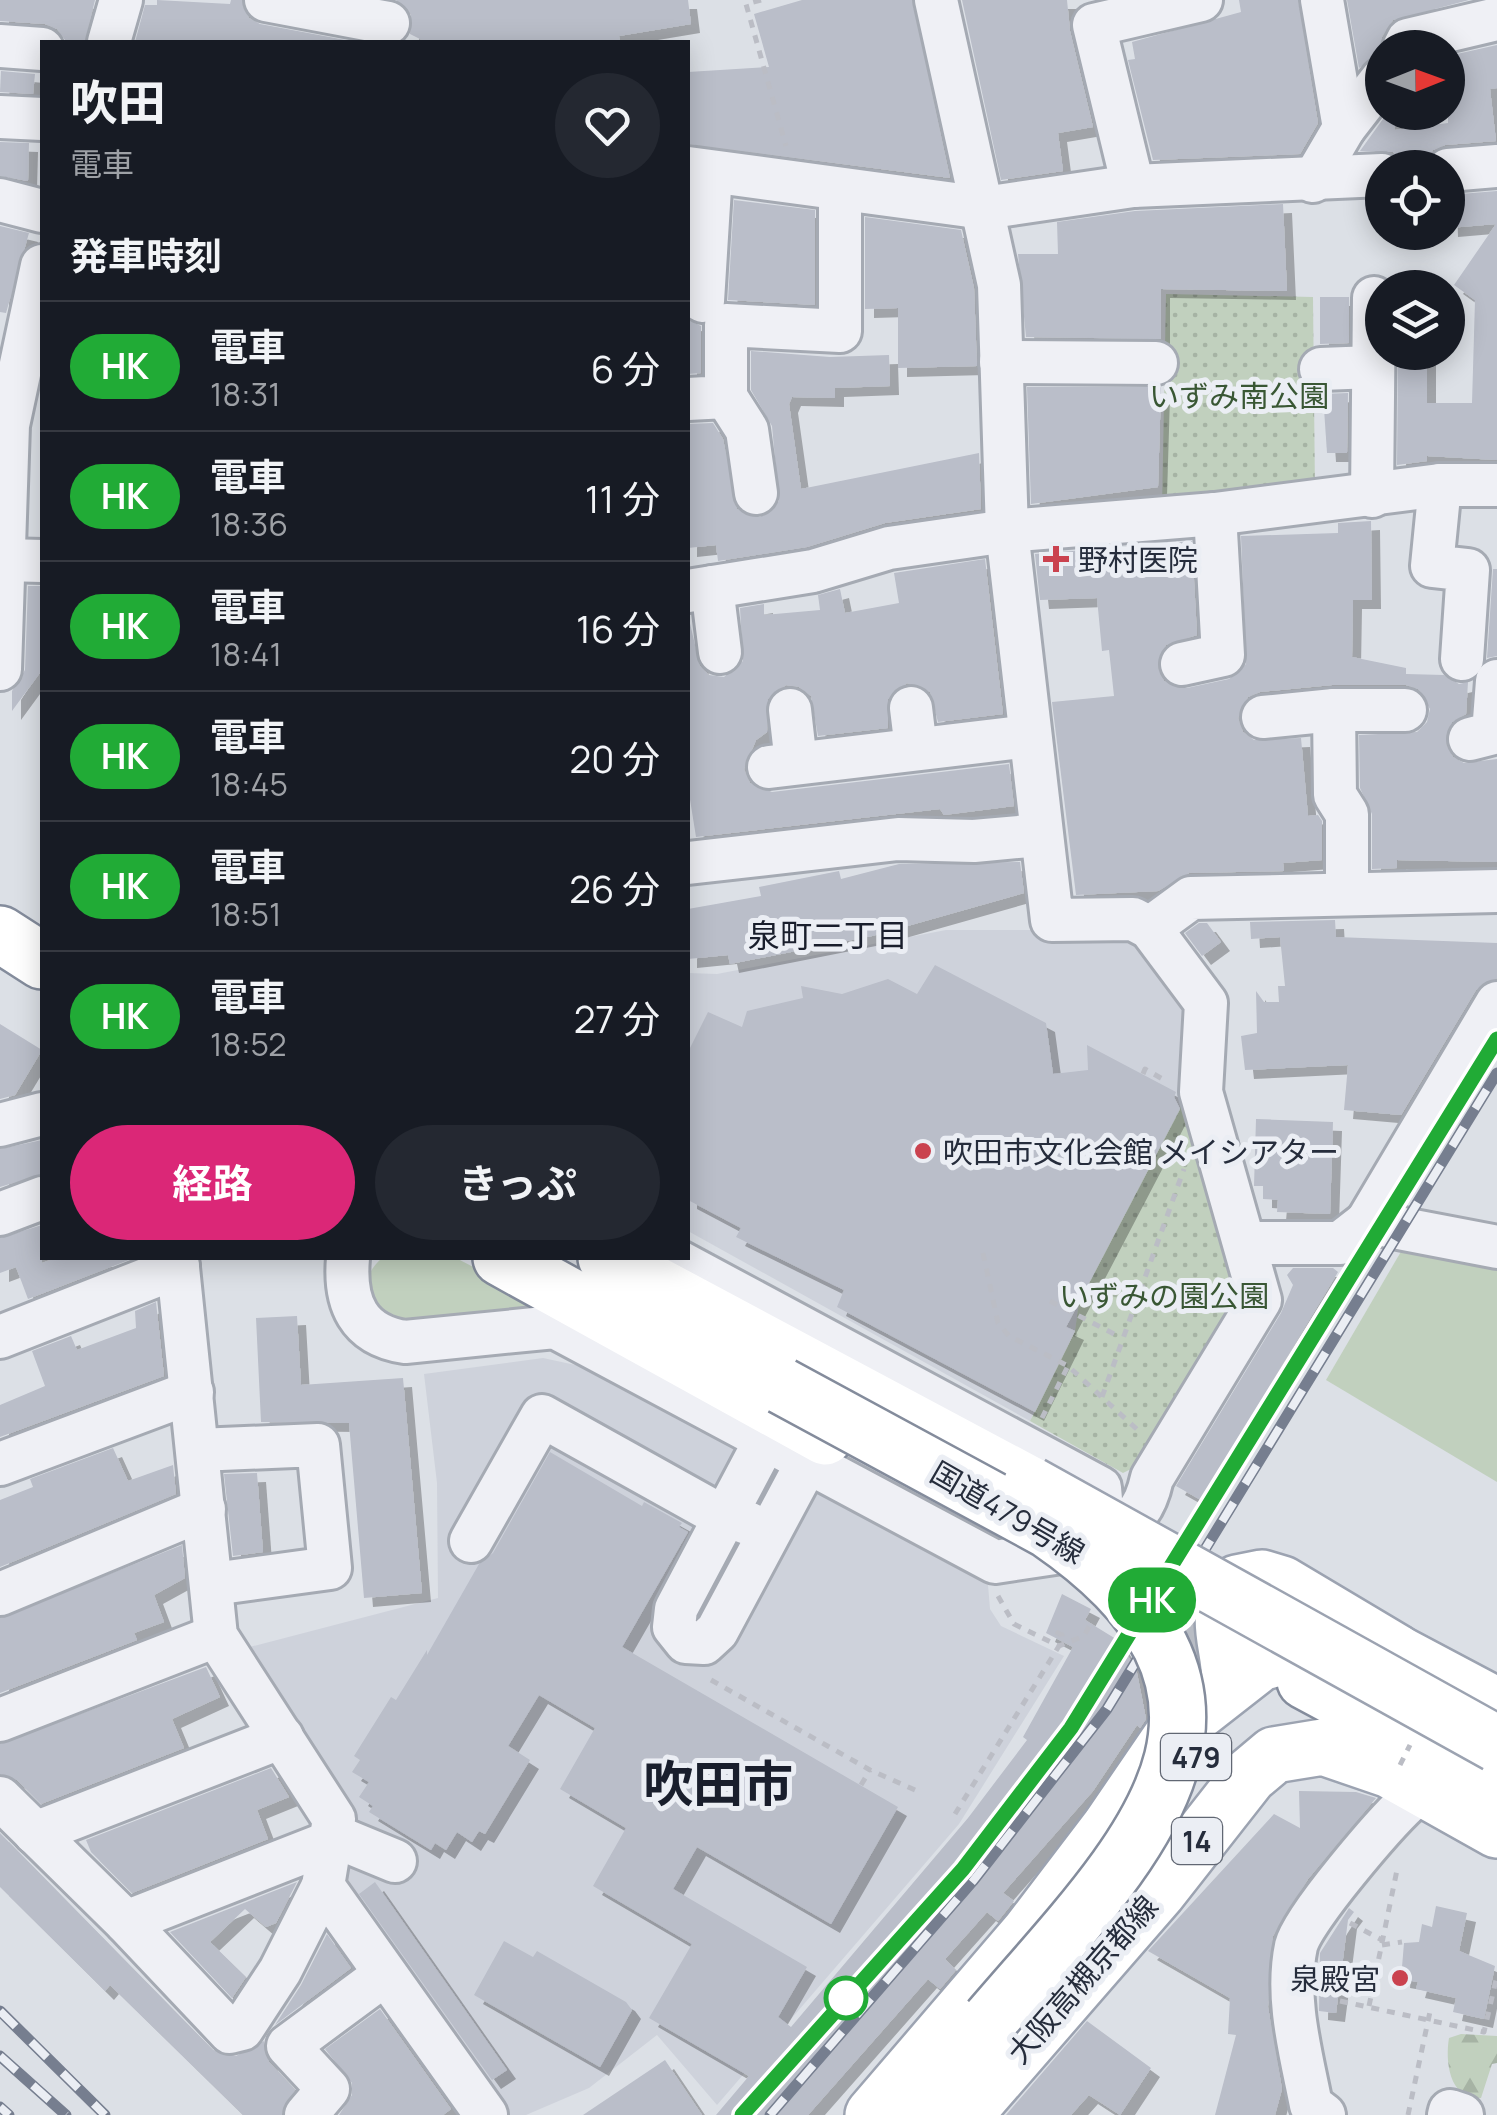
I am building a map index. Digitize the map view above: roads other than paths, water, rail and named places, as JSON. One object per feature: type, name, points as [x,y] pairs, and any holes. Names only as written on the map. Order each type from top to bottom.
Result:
[{"type":"main road","points":[[0,934],[40,961]]},
{"type":"main road","points":[[505,1260],[797,1422],[1010,1561]]},
{"type":"main road","name":"国道479号線","points":[[544,1260],[1032,1486],[1101,1540],[1161,1603],[1185,1642],[1200,1702],[1200,1725],[1188,1784],[1155,1849],[988,2017],[927,2115]]},
{"type":"main road","name":"国道479号線","points":[[609,1260],[1074,1548],[1132,1598],[1163,1649],[1175,1690],[1177,1720],[1167,1779],[1154,1811],[1118,1870],[906,2115]]},
{"type":"main road","points":[[1032,1486],[1493,1703]]},
{"type":"main road","points":[[1230,1684],[1223,1601],[1237,1583],[1262,1578],[1282,1584],[1397,1653],[1493,1703]]},
{"type":"main road","points":[[873,2115],[988,2017],[1028,1933],[1109,1828],[1178,1726],[1260,1664],[1308,1650],[1397,1653]]},
{"type":"main road","points":[[1305,1681],[1497,1784]]},
{"type":"main road","name":"大阪高槻京都線","points":[[964,2115],[1158,1892],[1249,1776],[1274,1755],[1323,1747],[1390,1770],[1497,1830]]},
{"type":"street","points":[[110,40],[121,0]]},
{"type":"street","points":[[266,0],[388,22]]},
{"type":"street","points":[[349,1262],[351,1306],[361,1325],[386,1339],[405,1342],[556,1327],[995,1562],[1068,1552],[1133,1522],[1148,1496],[1152,1478],[1260,1300],[1202,1092],[1206,1003],[1150,928],[1134,918],[1052,920],[1007,531],[999,285],[936,0]]},
{"type":"street","points":[[1133,186],[1092,12],[1201,0]]},
{"type":"street","points":[[1322,0],[1344,128]]},
{"type":"street","points":[[1450,30],[1497,19]]},
{"type":"street","points":[[0,46],[40,49]]},
{"type":"street","points":[[1313,180],[1365,101]]},
{"type":"street","points":[[0,116],[40,119]]},
{"type":"street","points":[[1465,169],[1497,166]]},
{"type":"street","points":[[703,302],[699,170],[840,192],[984,208],[1133,186],[1365,176]]},
{"type":"street","points":[[756,493],[747,430],[707,398],[726,325],[840,331],[840,192]]},
{"type":"street","points":[[0,200],[40,210]]},
{"type":"street","points":[[0,669],[24,561],[25,425],[40,282]]},
{"type":"street","points":[[1001,362],[1156,363]]},
{"type":"street","points":[[1320,369],[1365,367]]},
{"type":"street","points":[[1372,496],[1373,370]]},
{"type":"street","points":[[1440,485],[1432,566],[1468,570],[1488,685],[1493,733],[1470,739]]},
{"type":"street","points":[[720,652],[700,589],[813,570],[889,548],[1007,531],[1215,514],[1440,485],[1497,485]]},
{"type":"street","points":[[1182,664],[1223,655],[1215,514]]},
{"type":"street","points":[[790,710],[782,765],[913,728],[1030,736]]},
{"type":"street","points":[[1334,710],[1335,795],[1347,814],[1348,892]]},
{"type":"street","points":[[1262,717],[1334,710],[1405,710]]},
{"type":"street","points":[[690,863],[898,839],[974,841],[1040,835]]},
{"type":"street","points":[[1150,928],[1191,898],[1497,892]]},
{"type":"street","points":[[1245,1244],[1340,1243],[1368,1222],[1497,1003]]},
{"type":"street","points":[[0,1125],[40,1115]]},
{"type":"street","points":[[0,1214],[40,1199]]},
{"type":"street","points":[[1368,1222],[1497,1247]]},
{"type":"street","points":[[676,1260],[1100,1488],[1120,1492],[1152,1478]]},
{"type":"street","points":[[0,1338],[178,1262],[216,1636],[334,1819],[323,1886],[280,1971],[242,2030],[230,2032],[0,1798]]},
{"type":"street","points":[[0,1464],[192,1392]]},
{"type":"street","points":[[471,1541],[542,1416],[727,1515],[780,1538]]},
{"type":"street","points":[[766,1439],[676,1609],[674,1627],[686,1642],[704,1642],[717,1631],[780,1538],[808,1461]]},
{"type":"street","points":[[198,1450],[318,1444],[330,1568],[213,1584]]},
{"type":"street","points":[[1093,1538],[1102,1512],[1100,1488]]},
{"type":"street","points":[[0,1594],[204,1510]]},
{"type":"street","points":[[0,1720],[216,1636]]},
{"type":"street","points":[[35,1833],[282,1737]]},
{"type":"street","points":[[1324,2115],[1311,2105],[1293,2012],[1297,1943],[1405,1783]]},
{"type":"street","points":[[126,1922],[330,1842],[344,1840],[394,1862]]},
{"type":"street","points":[[323,1886],[486,2115]]},
{"type":"street","points":[[306,2115],[328,2089],[288,2046],[384,1975]]},
{"type":"street","points":[[1448,2115],[1450,2111],[1462,2115]]},
{"type":"tunnel","points":[[1102,1578],[1262,1659]]},
{"type":"railway","points":[[743,2115],[966,1862],[1089,1702],[1497,1039]]},
{"type":"railway","points":[[770,2115],[973,1881],[1107,1709],[1497,1073]]},
{"type":"railway","points":[[0,2011],[105,2115]]},
{"type":"railway","points":[[0,2056],[66,2115]]},
{"type":"railway","points":[[0,2107],[9,2115]]},
{"type":"train","name":"HK","points":[[742,2115],[963,1869],[1071,1728],[1497,1039]]},
{"type":"place","name":"野村医院","points":[[1056,559]]},
{"type":"place","name":"吹田市文化会館 メイシアター","points":[[923,1151]]},
{"type":"place","name":"泉殿宮","points":[[1400,1978]]},
{"type":"district","name":"泉町二丁目","points":[[828,935]]},
{"type":"district","name":"吹田市","points":[[718,1783]]},
{"type":"park label","name":"いずみ南公園","points":[[1239,395]]},
{"type":"park label","name":"いずみの園公園","points":[[1164,1295]]}]
